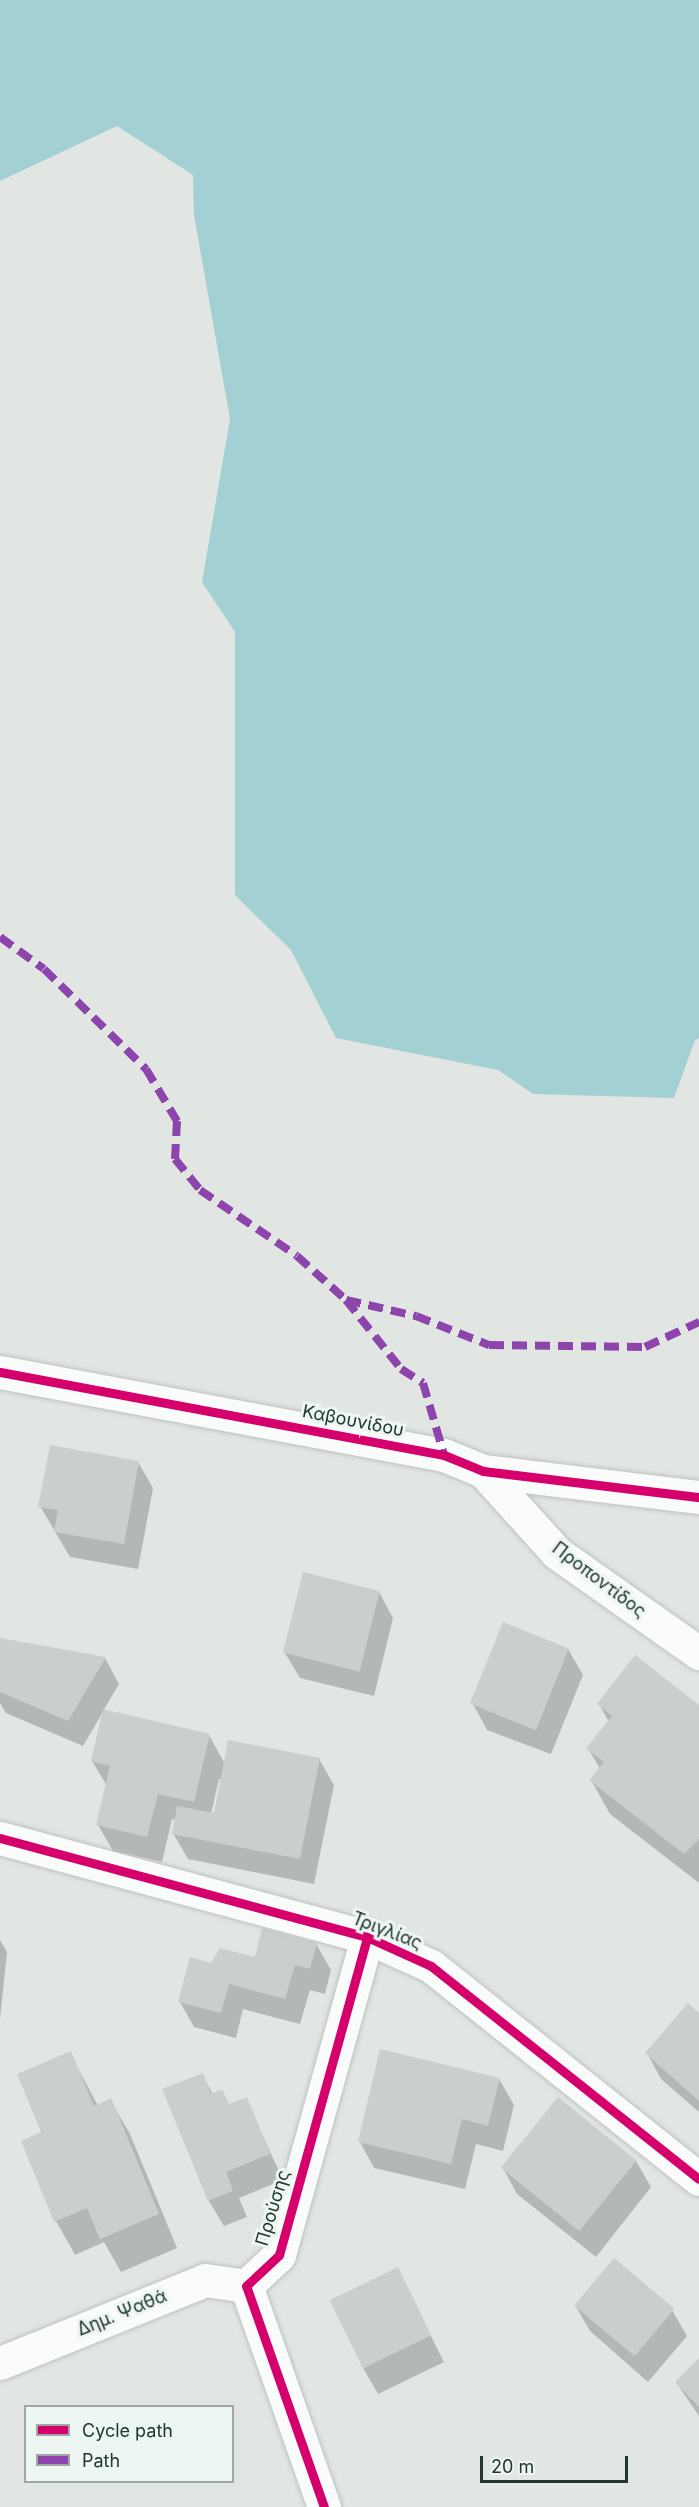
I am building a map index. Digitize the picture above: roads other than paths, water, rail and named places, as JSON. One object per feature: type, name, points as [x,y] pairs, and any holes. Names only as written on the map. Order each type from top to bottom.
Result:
[{"type":"street","name":"Καβουνίδου","points":[[0,1372],[444,1455],[483,1471],[699,1497]]},
{"type":"street","name":"Προποντίδος","points":[[483,1471],[557,1553],[699,1653]]},
{"type":"street","name":"Τριγλίας","points":[[0,1838],[367,1937],[430,1966],[699,2179]]},
{"type":"street","name":"Προύσης","points":[[246,2286],[279,2255],[367,1937]]},
{"type":"street","name":"Δημ. Ψαθά","points":[[0,2362],[205,2280],[246,2286]]},
{"type":"street","points":[[246,2286],[324,2507]]},
{"type":"water","points":[[0,0],[699,0],[699,1038],[695,1040],[674,1098],[533,1094],[498,1070],[336,1038],[291,950],[235,895],[235,632],[202,582],[230,419],[194,215],[193,175],[117,126],[0,181]]}]
